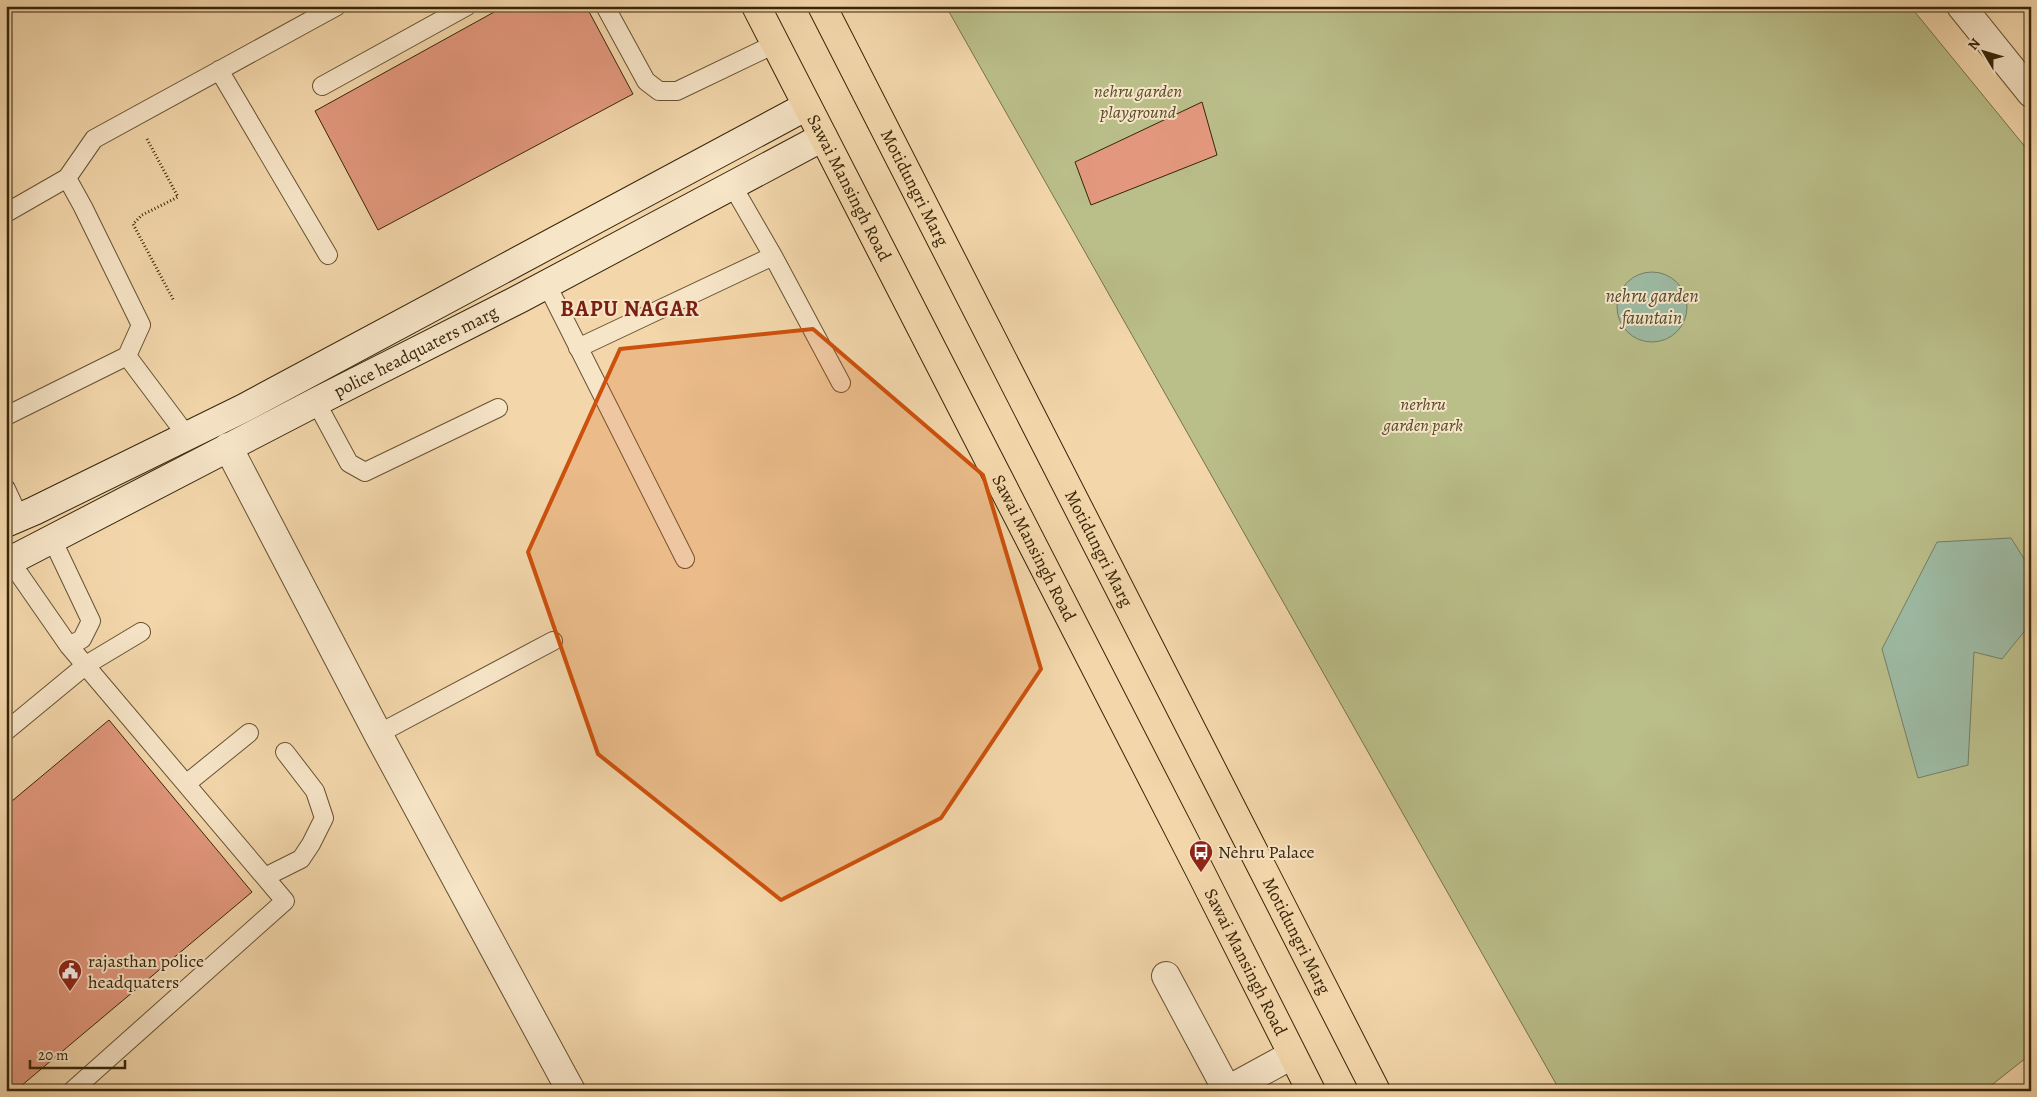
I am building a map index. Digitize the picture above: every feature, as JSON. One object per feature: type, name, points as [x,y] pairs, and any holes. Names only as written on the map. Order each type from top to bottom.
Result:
[{"type":"main road","name":"Sawai Mansingh Road","points":[[756,6],[1201,872],[1310,1091]]},
{"type":"main road","name":"Motidungri Marg","points":[[822,6],[1376,1091]]},
{"type":"street","points":[[1961,6],[2031,93]]},
{"type":"street","name":"police headquaters marg","points":[[13,520],[244,408],[807,106]]},
{"type":"street","name":"police headquaters marg","points":[[8,559],[52,539],[546,285],[824,137]]},
{"type":"street","points":[[228,447],[378,734],[570,1091]]},
{"type":"street","points":[[1166,976],[1227,1090],[1292,1055]]},
{"type":"lane","points":[[6,213],[66,178],[94,139],[337,6]]},
{"type":"lane","points":[[322,86],[467,6]]},
{"type":"lane","points":[[605,6],[646,81],[659,91],[677,91],[775,44]]},
{"type":"lane","points":[[220,70],[328,255]]},
{"type":"lane","points":[[6,416],[127,356],[141,325],[84,207],[66,178]]},
{"type":"lane","points":[[732,185],[773,256],[841,383]]},
{"type":"lane","points":[[578,348],[773,256]]},
{"type":"lane","points":[[546,285],[685,559]]},
{"type":"lane","points":[[127,356],[187,436]]},
{"type":"lane","points":[[316,402],[349,463],[365,472],[498,408]]},
{"type":"lane","points":[[6,489],[13,520]]},
{"type":"lane","points":[[52,539],[91,621],[82,639],[69,646]]},
{"type":"lane","points":[[8,559],[69,646],[285,901],[72,1091]]},
{"type":"lane","points":[[6,731],[86,665],[140,632]]},
{"type":"lane","points":[[378,734],[553,641]]},
{"type":"lane","points":[[186,784],[249,733]]},
{"type":"lane","points":[[265,877],[301,860],[324,818],[316,791],[285,752]]},
{"type":"path","points":[[135,116],[178,197],[142,215],[133,224],[174,300]]},
{"type":"highlighted area","points":[[813,329],[983,475],[1041,669],[941,818],[781,900],[598,754],[528,552],[620,349]]},
{"type":"green space","points":[[954,6],[1910,6],[2031,154],[2031,1054],[1984,1091],[1560,1091],[948,10]]},
{"type":"water","name":"nehru garden fauntain","points":[[1659,272],[1672,278],[1681,287],[1685,293],[1687,307],[1685,321],[1677,332],[1666,340],[1645,342],[1638,340],[1627,332],[1619,321],[1617,300],[1619,293],[1627,282],[1638,274]]},
{"type":"water","points":[[2011,538],[2031,570],[2031,623],[2002,659],[1974,652],[1968,765],[1918,778],[1882,649],[1937,542]]},
{"type":"building","points":[[505,6],[586,6],[633,94],[378,230],[315,111]]},
{"type":"building","points":[[1202,102],[1217,155],[1091,205],[1075,162]]},
{"type":"building","name":"rajasthan police headquaters","points":[[109,720],[252,892],[15,1091],[6,1091],[6,806]]},
{"type":"place","name":"Nehru Palace","points":[[1201,873]]},
{"type":"place","name":"rajasthan police headquaters","points":[[70,992]]},
{"type":"district","name":"BAPU NAGAR","points":[[630,309]]},
{"type":"park label","name":"nehru garden playground","points":[[1138,101]]},
{"type":"park label","name":"nerhru garden park","points":[[1423,414]]}]
